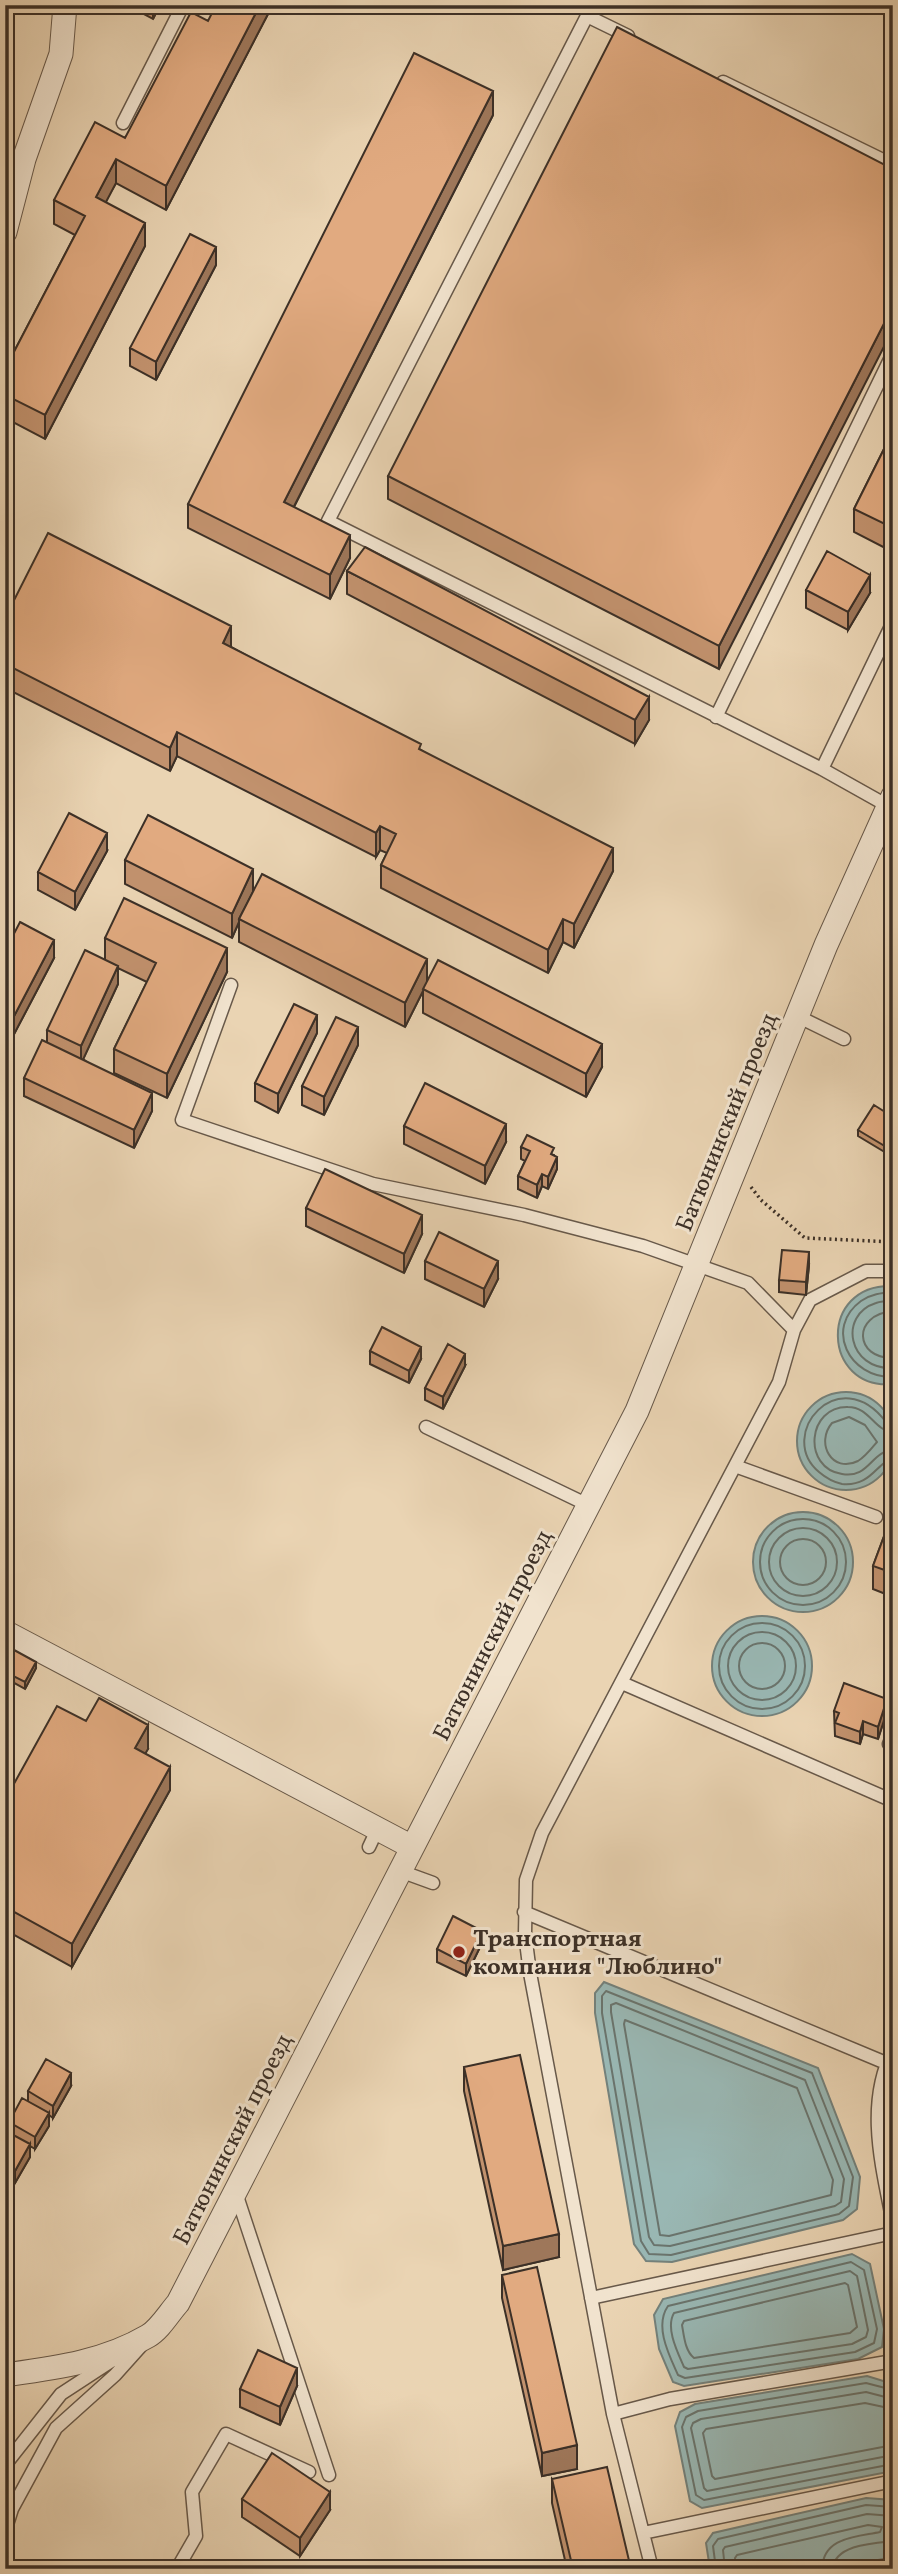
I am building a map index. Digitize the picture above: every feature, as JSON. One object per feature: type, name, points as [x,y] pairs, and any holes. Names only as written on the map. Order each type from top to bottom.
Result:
[{"type":"street","points":[[6,229],[24,159],[61,54],[65,5]]},
{"type":"street","name":"Батюнинский проезд","points":[[5,2375],[68,2367],[97,2359],[151,2335],[178,2303],[637,1410],[797,1016],[890,801]]},
{"type":"street","points":[[5,1632],[373,1838],[412,1847]]},
{"type":"lane","points":[[123,123],[184,5]]},
{"type":"lane","points":[[636,40],[587,16],[328,521],[821,769],[890,801]]},
{"type":"lane","points":[[709,75],[893,165]]},
{"type":"lane","points":[[716,716],[893,353]]},
{"type":"lane","points":[[821,769],[893,622]]},
{"type":"lane","points":[[231,985],[181,1120],[373,1184],[643,1245],[748,1283],[794,1330]]},
{"type":"lane","points":[[797,1016],[844,1039]]},
{"type":"lane","points":[[652,2569],[613,2414],[530,1973],[524,1912],[526,1880],[542,1832],[779,1381],[794,1330],[810,1300],[866,1272],[893,1270]]},
{"type":"lane","points":[[426,1427],[588,1505]]},
{"type":"lane","points":[[735,1466],[876,1517]]},
{"type":"lane","points":[[622,1683],[893,1801]]},
{"type":"lane","points":[[400,1871],[433,1883]]},
{"type":"lane","points":[[524,1912],[886,2063]]},
{"type":"lane","points":[[893,2050],[886,2063],[878,2104],[878,2151],[893,2222]]},
{"type":"lane","points":[[236,2190],[329,2475]]},
{"type":"lane","points":[[591,2298],[893,2233]]},
{"type":"lane","points":[[5,2465],[61,2394],[151,2335]]},
{"type":"lane","points":[[5,2531],[12,2509],[56,2428],[115,2375],[151,2335]]},
{"type":"lane","points":[[613,2414],[670,2399],[893,2361]]},
{"type":"lane","points":[[177,2569],[196,2536],[192,2492],[226,2434],[309,2472]]},
{"type":"lane","points":[[643,2533],[893,2482]]},
{"type":"path","points":[[736,1166],[761,1200],[805,1238],[893,1242]]},
{"type":"water","points":[[893,1286],[893,1384],[869,1382],[852,1371],[842,1355],[838,1336],[841,1318],[851,1301],[868,1290]]},
{"type":"water","points":[[846,1392],[865,1396],[881,1406],[891,1422],[895,1441],[891,1460],[881,1476],[865,1486],[846,1490],[827,1486],[811,1476],[801,1460],[797,1441],[801,1422],[811,1406],[827,1396]]},
{"type":"water","points":[[803,1512],[822,1516],[838,1527],[849,1543],[853,1562],[849,1581],[838,1597],[822,1608],[803,1612],[784,1608],[768,1597],[757,1581],[753,1562],[757,1543],[768,1527],[784,1516]]},
{"type":"water","points":[[762,1616],[781,1620],[797,1631],[808,1647],[812,1666],[808,1685],[797,1701],[781,1712],[762,1716],[743,1712],[727,1701],[716,1685],[712,1666],[716,1647],[727,1631],[743,1620]]},
{"type":"water","points":[[604,1982],[818,2068],[860,2177],[857,2209],[843,2220],[672,2262],[646,2261],[634,2244],[595,2013],[595,1993]]},
{"type":"water","points":[[852,2254],[870,2264],[884,2329],[882,2347],[858,2359],[684,2386],[673,2382],[659,2349],[654,2315],[663,2299]]},
{"type":"water","points":[[867,2376],[890,2383],[893,2397],[893,2471],[702,2508],[690,2501],[675,2426],[680,2412],[695,2404]]},
{"type":"water","points":[[866,2498],[893,2500],[893,2557],[833,2569],[710,2569],[706,2543],[713,2533]]},
{"type":"building","points":[[216,5],[260,5],[166,186],[116,159],[96,197],[145,223],[45,415],[5,395],[5,369],[85,216],[54,200],[95,122],[125,138],[191,12],[208,21]]},
{"type":"building","points":[[617,27],[893,169],[893,306],[719,646],[388,476]]},
{"type":"building","points":[[414,53],[493,91],[284,502],[350,535],[330,575],[188,504]]},
{"type":"building","points":[[190,234],[216,247],[156,362],[130,348]]},
{"type":"building","points":[[893,431],[893,528],[854,509]]},
{"type":"building","points":[[48,533],[231,626],[223,643],[421,744],[419,749],[613,848],[574,924],[563,919],[548,950],[381,865],[396,834],[380,826],[376,833],[177,732],[170,748],[5,664],[5,618]]},
{"type":"building","points":[[365,547],[649,697],[635,720],[347,571]]},
{"type":"building","points":[[827,551],[870,575],[848,612],[806,590]]},
{"type":"building","points":[[69,813],[107,833],[75,892],[38,872]]},
{"type":"building","points":[[148,815],[253,869],[232,914],[125,860]]},
{"type":"building","points":[[262,874],[427,959],[405,1003],[239,919]]},
{"type":"building","points":[[124,898],[227,948],[167,1074],[114,1049],[156,963],[105,938]]},
{"type":"building","points":[[20,922],[54,940],[12,1020],[5,1016],[5,951]]},
{"type":"building","points":[[85,950],[118,966],[81,1046],[47,1030]]},
{"type":"building","points":[[438,960],[602,1044],[586,1074],[423,989]]},
{"type":"building","points":[[294,1004],[317,1015],[278,1094],[255,1083]]},
{"type":"building","points":[[336,1017],[358,1027],[324,1097],[302,1086]]},
{"type":"building","points":[[42,1040],[152,1093],[134,1130],[24,1078]]},
{"type":"building","points":[[425,1083],[506,1124],[485,1166],[404,1126]]},
{"type":"building","points":[[874,1105],[893,1117],[893,1151],[858,1130]]},
{"type":"building","points":[[527,1135],[554,1148],[551,1154],[557,1157],[548,1177],[542,1174],[537,1185],[518,1176],[530,1151],[521,1147]]},
{"type":"building","points":[[325,1169],[422,1215],[404,1254],[306,1208]]},
{"type":"building","points":[[439,1232],[498,1261],[484,1289],[425,1261]]},
{"type":"building","points":[[782,1250],[809,1252],[806,1282],[779,1280]]},
{"type":"building","points":[[382,1327],[421,1347],[409,1371],[370,1351]]},
{"type":"building","points":[[448,1344],[465,1354],[443,1397],[425,1388]]},
{"type":"building","points":[[893,1512],[893,1573],[873,1566]]},
{"type":"building","points":[[5,1645],[36,1662],[25,1682],[5,1672]]},
{"type":"building","points":[[844,1683],[887,1699],[878,1727],[863,1721],[860,1732],[835,1723],[839,1713],[834,1711]]},
{"type":"building","points":[[99,1698],[148,1725],[135,1748],[170,1767],[72,1944],[5,1907],[5,1800],[57,1706],[86,1721]]},
{"type":"building","points":[[453,1916],[482,1931],[466,1964],[437,1949]]},
{"type":"building","points":[[520,2055],[559,2234],[503,2246],[464,2067]]},
{"type":"building","points":[[46,2059],[71,2073],[53,2106],[28,2091]]},
{"type":"building","points":[[22,2098],[49,2113],[35,2137],[9,2122]]},
{"type":"building","points":[[5,2131],[30,2144],[15,2171],[5,2165]]},
{"type":"building","points":[[537,2267],[577,2445],[542,2453],[502,2275]]},
{"type":"building","points":[[258,2350],[297,2368],[280,2407],[240,2389]]},
{"type":"building","points":[[272,2453],[330,2492],[300,2538],[242,2499]]},
{"type":"building","points":[[607,2467],[631,2569],[573,2569],[552,2479]]},
{"type":"place","name":"Транспортная компания \"Люблино\"","points":[[459,1952]]}]
